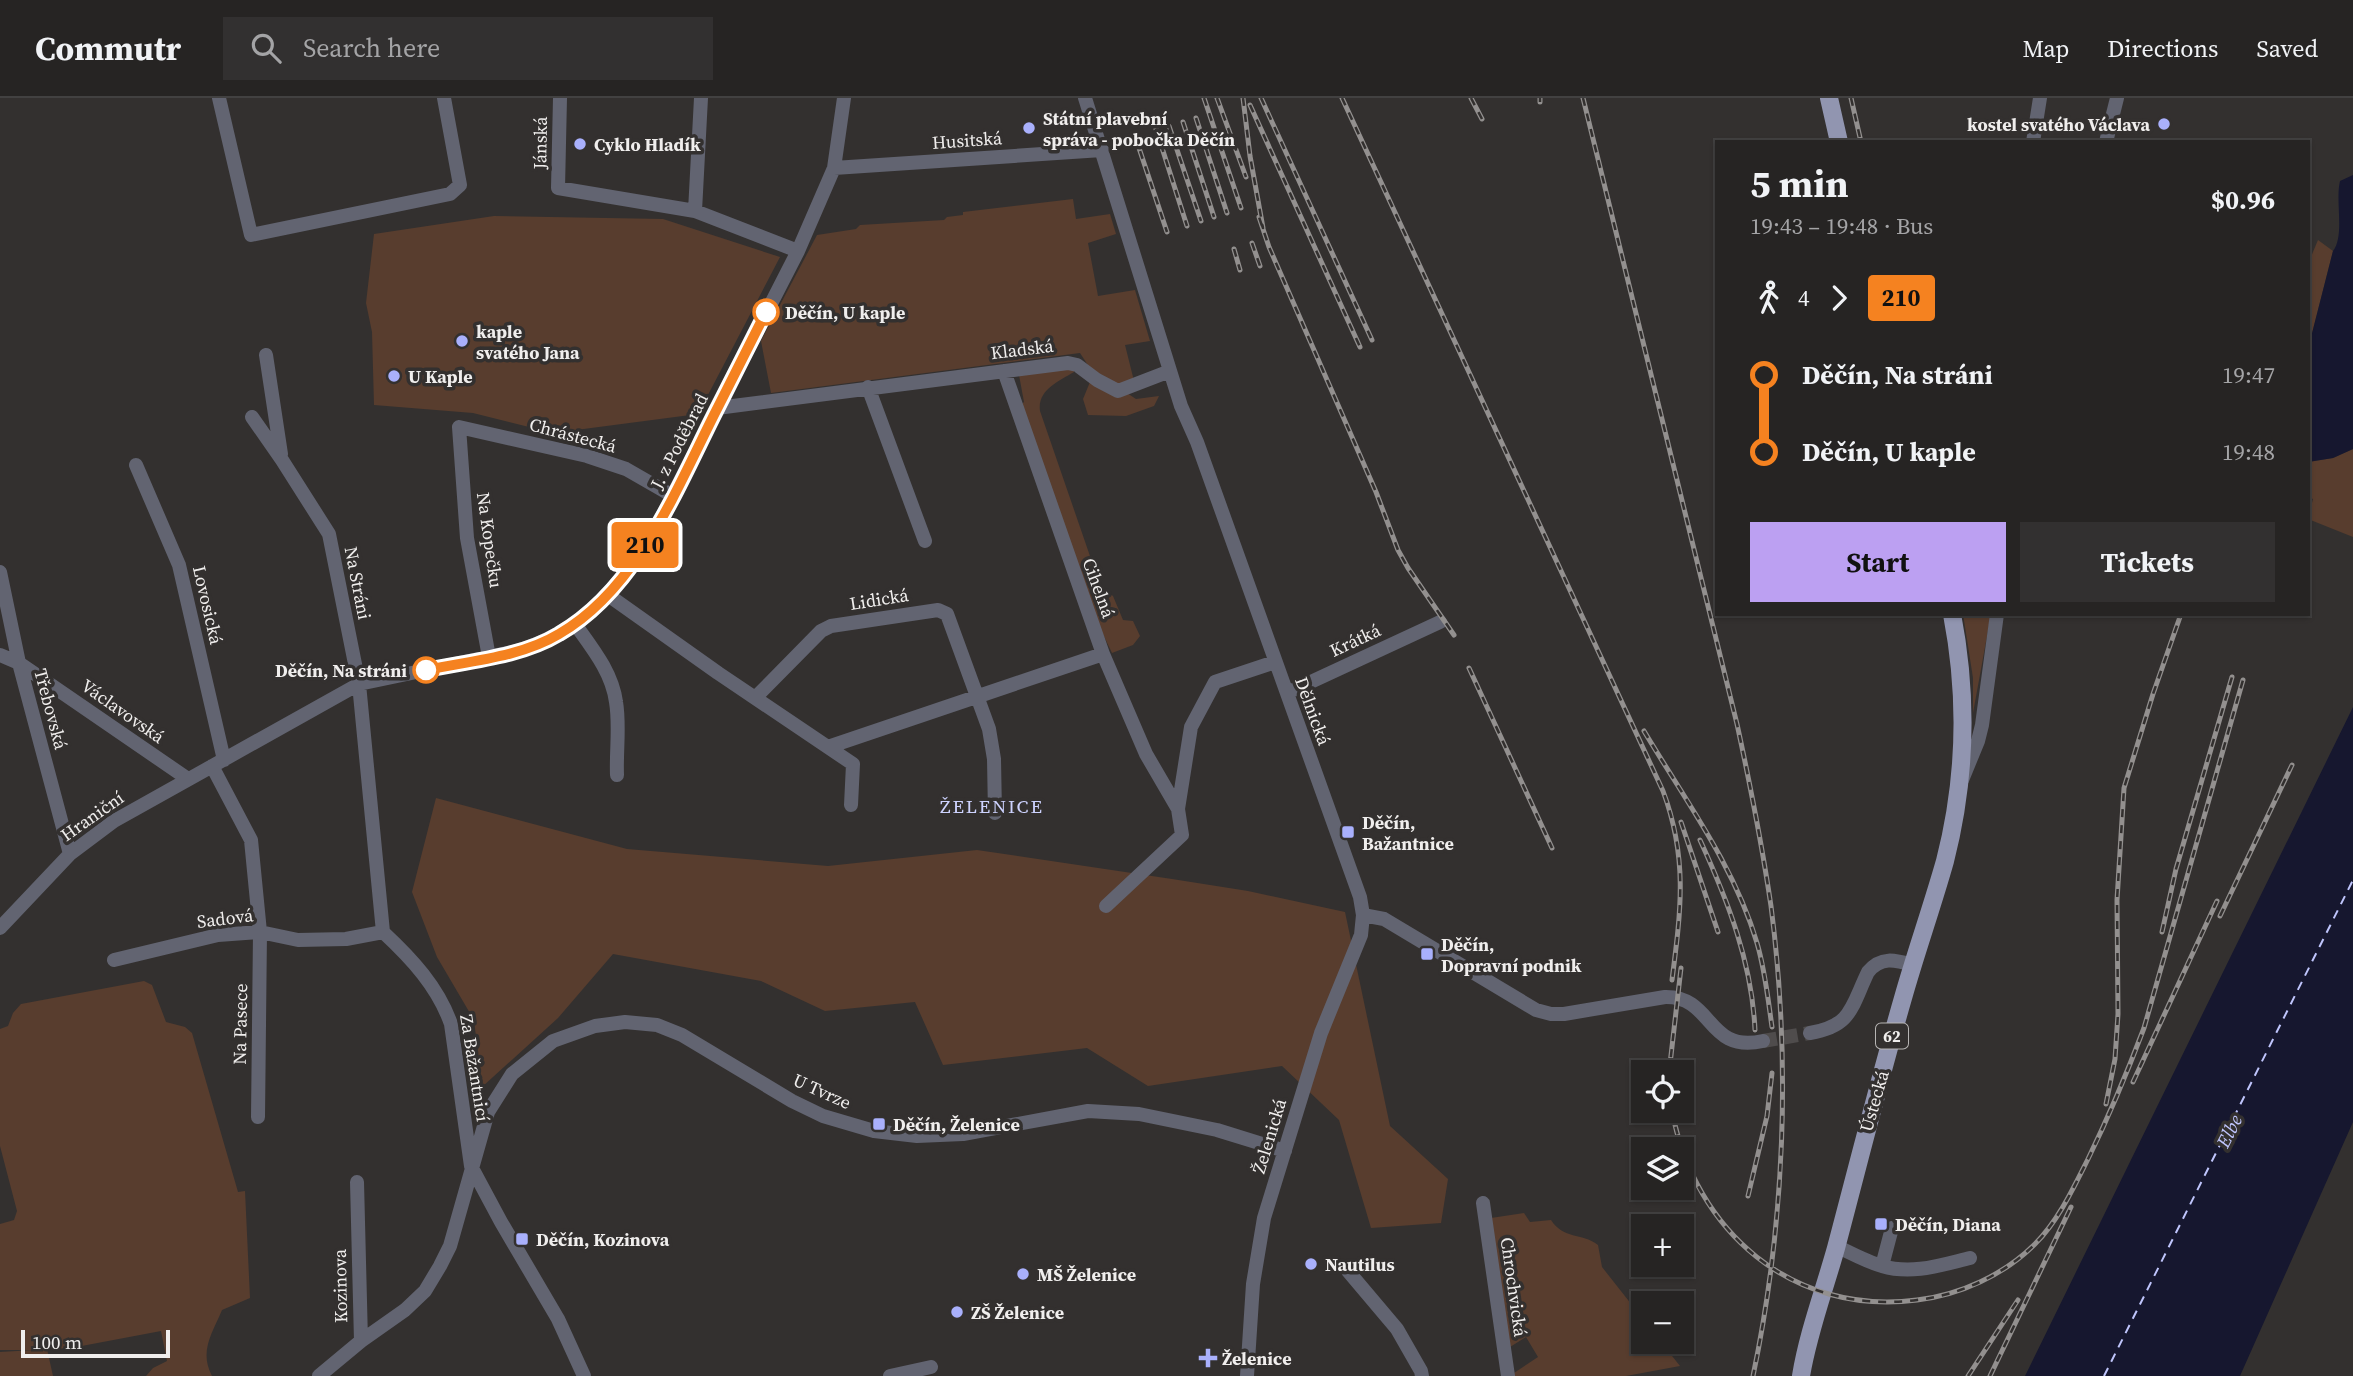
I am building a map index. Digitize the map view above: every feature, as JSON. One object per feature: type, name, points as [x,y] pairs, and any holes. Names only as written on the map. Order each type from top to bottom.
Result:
[{"type":"main road","points":[[1829,98],[1839,140]]},
{"type":"main road","name":"Ústecká","points":[[1801,1376],[1864,1136],[1945,861],[1963,750],[1963,690],[1952,616]]},
{"type":"street","points":[[219,98],[251,235],[450,194],[460,185],[444,98]]},
{"type":"street","name":"Jánská","points":[[560,98],[558,188],[695,211]]},
{"type":"street","points":[[701,98],[695,211],[798,251]]},
{"type":"street","name":"J. z Poděbrad","points":[[218,763],[359,684],[489,657],[541,643],[575,624],[608,595],[654,532],[798,251],[834,168],[844,98]]},
{"type":"street","name":"Dělnická","points":[[1084,98],[1170,371],[1360,897],[1363,915]]},
{"type":"street","points":[[2032,140],[2040,98]]},
{"type":"street","points":[[2106,140],[2117,98]]},
{"type":"street","name":"Husitská","points":[[834,168],[1102,150]]},
{"type":"street","name":"Na Stráni","points":[[266,355],[282,460]]},
{"type":"street","name":"Kladská","points":[[717,408],[1068,363],[1077,365],[1118,391],[1170,371]]},
{"type":"street","name":"Cihelná","points":[[1004,372],[1103,654],[1146,754],[1178,809]]},
{"type":"street","points":[[868,387],[925,541]]},
{"type":"street","name":"Na Stráni","points":[[252,417],[329,534],[359,684]]},
{"type":"street","name":"Chrástecká","points":[[458,427],[587,456],[626,469],[673,496]]},
{"type":"street","name":"Na Kopečku","points":[[458,427],[467,538],[489,657]]},
{"type":"street","name":"Lovosická","points":[[136,465],[179,565],[218,763],[251,839],[260,932]]},
{"type":"street","name":"Třebovská","points":[[0,572],[19,663],[70,854]]},
{"type":"street","points":[[608,595],[853,764],[851,805]]},
{"type":"street","name":"Lidická","points":[[755,698],[821,631],[831,626],[938,610],[947,614],[979,697]]},
{"type":"street","name":"Ústecká","points":[[1959,787],[1982,726],[1997,616]]},
{"type":"street","name":"Krátká","points":[[1287,693],[1440,622]]},
{"type":"street","points":[[575,624],[601,661],[616,702],[617,775]]},
{"type":"street","points":[[828,747],[1103,654]]},
{"type":"street","name":"Václavovská","points":[[0,655],[19,663],[188,779]]},
{"type":"street","points":[[1107,906],[1182,835],[1178,809],[1191,727],[1215,682],[1275,662]]},
{"type":"street","points":[[359,684],[383,932]]},
{"type":"street","points":[[979,697],[989,729],[994,759],[995,813]]},
{"type":"street","name":"Hraniční","points":[[0,928],[70,854],[114,821],[218,763]]},
{"type":"street","points":[[1363,915],[1384,919],[1536,1010],[1564,1014],[1670,997],[1682,999],[1692,1005],[1722,1035],[1734,1043],[1751,1044],[1763,1041]]},
{"type":"street","name":"Želenická","points":[[1247,1376],[1253,1284],[1264,1218],[1321,1033],[1361,935],[1363,915]]},
{"type":"street","name":"Sadová","points":[[114,960],[218,935],[260,932],[298,940],[346,939],[383,932]]},
{"type":"street","name":"Na Pasece","points":[[258,1116],[260,932]]},
{"type":"street","name":"Za Bažantnicí","points":[[383,932],[411,958],[443,1003],[451,1024],[471,1166],[558,1319],[578,1374]]},
{"type":"street","points":[[1810,1034],[1827,1031],[1846,1018],[1873,966],[1884,960],[1913,965]]},
{"type":"street","name":"U Tvrze","points":[[471,1166],[488,1112],[512,1074],[553,1041],[595,1026],[625,1022],[657,1025],[682,1035],[792,1101],[823,1116],[873,1131],[917,1136],[963,1134],[1088,1111],[1139,1114],[1217,1130],[1285,1151]]},
{"type":"street","name":"Kozinova","points":[[361,1341],[405,1310],[425,1291],[450,1245],[471,1166]]},
{"type":"street","name":"Kozinova","points":[[357,1182],[361,1341]]},
{"type":"street","name":"Chrochvická","points":[[1483,1203],[1508,1376]]},
{"type":"street","points":[[1882,1266],[1892,1228]]},
{"type":"street","points":[[1836,1246],[1882,1266],[1914,1270],[1970,1258]]},
{"type":"street","points":[[1348,1271],[1406,1342],[1422,1376]]},
{"type":"street","points":[[319,1376],[361,1341]]},
{"type":"street","points":[[890,1376],[931,1367]]},
{"type":"shaded area","points":[[1073,199],[1076,219],[1110,214],[1116,234],[1088,243],[1098,296],[1135,290],[1150,341],[1125,345],[1134,381],[1111,385],[1095,376],[1080,353],[771,393],[761,341],[817,235],[856,229],[860,225],[944,220],[947,217],[963,215],[963,212]]},
{"type":"shaded area","points":[[494,216],[663,219],[780,257],[698,414],[553,433],[473,413],[374,405],[372,332],[366,303],[374,234]]},
{"type":"shaded area","points":[[2318,240],[2333,251],[2310,341],[2310,259]]},
{"type":"shaded area","points":[[1073,367],[1074,372],[1045,392],[1040,411],[1101,588],[1113,596],[1123,620],[1133,621],[1140,636],[1133,645],[1112,653],[1098,624],[1021,405],[1024,402],[1019,375]]},
{"type":"shaded area","points":[[1090,382],[1127,393],[1136,399],[1159,396],[1154,406],[1126,416],[1088,415],[1083,399]]},
{"type":"shaded area","points":[[2353,449],[2353,537],[2310,520],[2313,499],[2310,498],[2310,462],[2333,458]]},
{"type":"shaded area","points":[[1963,616],[1991,616],[1973,713],[1973,678]]},
{"type":"shaded area","points":[[436,798],[627,849],[828,866],[977,850],[1248,891],[1345,912],[1390,1126],[1448,1179],[1441,1223],[1371,1228],[1339,1120],[1282,1066],[1148,1086],[1087,1048],[943,1065],[915,1002],[825,1011],[761,981],[613,954],[558,1018],[482,1087],[474,1020],[437,957],[412,892]]},
{"type":"shaded area","points":[[144,981],[152,985],[166,1022],[185,1027],[192,1033],[238,1192],[245,1191],[250,1298],[222,1310],[208,1343],[207,1359],[212,1376],[146,1376],[153,1368],[167,1361],[161,1331],[71,1348],[47,1349],[53,1376],[0,1376],[0,1352],[34,1350],[0,1350],[0,1224],[14,1220],[17,1211],[0,1146],[0,1029],[8,1026],[13,1013],[21,1004]]},
{"type":"shaded area","points":[[1524,1213],[1530,1222],[1551,1220],[1561,1231],[1598,1245],[1602,1267],[1631,1304],[1631,1354],[1670,1354],[1680,1366],[1626,1376],[1515,1376],[1514,1373],[1538,1357],[1526,1337],[1510,1347],[1491,1218]]},
{"type":"water","points":[[2353,175],[2353,449],[2333,458],[2310,462],[2310,341],[2337,244],[2340,181]]},
{"type":"water","name":"Elbe","points":[[2353,707],[2353,1122],[2240,1376],[2025,1376]]},
{"type":"ferry route","points":[[2104,1376],[2353,880]]},
{"type":"tunnel","points":[[1763,1041],[1810,1033]]},
{"type":"railway","points":[[1204,98],[1241,208]]},
{"type":"railway","points":[[1217,98],[1246,177]]},
{"type":"railway","points":[[1243,98],[1263,228],[1259,217],[1269,247],[1376,492],[1398,550],[1454,635]]},
{"type":"railway","points":[[1261,98],[1372,340]]},
{"type":"railway","points":[[1342,98],[1663,791],[1671,815],[1679,862],[1680,907],[1672,980]]},
{"type":"railway","points":[[1471,98],[1482,119]]},
{"type":"railway","points":[[1583,98],[1737,724],[1771,906],[1781,1023],[1781,1142],[1772,1260],[1753,1376]]},
{"type":"railway","points":[[1851,98],[1861,140]]},
{"type":"railway","points":[[1250,105],[1360,347]]},
{"type":"railway","points":[[1196,118],[1227,213]]},
{"type":"railway","points":[[1183,122],[1214,217]]},
{"type":"railway","points":[[1169,126],[1201,221]]},
{"type":"railway","points":[[1156,129],[1187,226]]},
{"type":"railway","points":[[1135,136],[1167,232]]},
{"type":"railway","points":[[1252,243],[1260,266]]},
{"type":"railway","points":[[1234,249],[1240,270]]},
{"type":"railway","points":[[2106,1104],[2115,1059],[2118,1014],[2117,900],[2124,788],[2180,616]]},
{"type":"railway","points":[[1469,668],[1552,848]]},
{"type":"railway","points":[[2162,932],[2176,869],[2232,677]]},
{"type":"railway","points":[[1675,1123],[1684,1155],[1703,1194],[1727,1228],[1757,1257],[1791,1279],[1830,1294],[1872,1301],[1917,1300],[1949,1294],[1980,1282],[2023,1255],[2051,1225],[2077,1182],[2144,1028],[2243,680]]},
{"type":"railway","points":[[1644,731],[1722,860],[1747,914],[1760,953],[1772,1027]]},
{"type":"railway","points":[[2220,916],[2292,765]]},
{"type":"railway","points":[[1681,822],[1718,932]]},
{"type":"railway","points":[[1700,840],[1720,886],[1744,957],[1755,1030]]},
{"type":"railway","points":[[2133,1082],[2217,901]]},
{"type":"railway","points":[[1670,1060],[1681,968]]},
{"type":"railway","points":[[1748,1196],[1767,1116],[1772,1073]]},
{"type":"railway","points":[[1990,1376],[2071,1207]]},
{"type":"railway","points":[[1968,1376],[2018,1300]]},
{"type":"bus line","name":"210","points":[[426,670],[517,651],[541,643],[575,624],[608,595],[654,532],[766,312]]},
{"type":"place","name":"kostel svatého Václava","points":[[2164,124]]},
{"type":"place","name":"Státní plavební správa - pobočka Děčín","points":[[1029,128]]},
{"type":"place","name":"Cyklo Hladík","points":[[580,144]]},
{"type":"place","name":"Děčín, U kaple","points":[[766,312]]},
{"type":"place","name":"kaple svatého Jana","points":[[462,341]]},
{"type":"place","name":"U Kaple","points":[[394,376]]},
{"type":"place","name":"Děčín, Na stráni","points":[[426,670]]},
{"type":"place","name":"Děčín, Bažantnice","points":[[1348,832]]},
{"type":"place","name":"Děčín, Dopravní podnik","points":[[1427,954]]},
{"type":"place","name":"Děčín, Želenice","points":[[879,1124]]},
{"type":"place","name":"Děčín, Diana","points":[[1881,1224]]},
{"type":"place","name":"Děčín, Kozinova","points":[[522,1239]]},
{"type":"place","name":"Nautilus","points":[[1311,1264]]},
{"type":"place","name":"MŠ Želenice","points":[[1023,1274]]},
{"type":"place","name":"ZŠ Želenice","points":[[957,1312]]},
{"type":"place","name":"Želenice","points":[[1208,1358]]},
{"type":"district","name":"ŽELENICE","points":[[992,806]]}]
